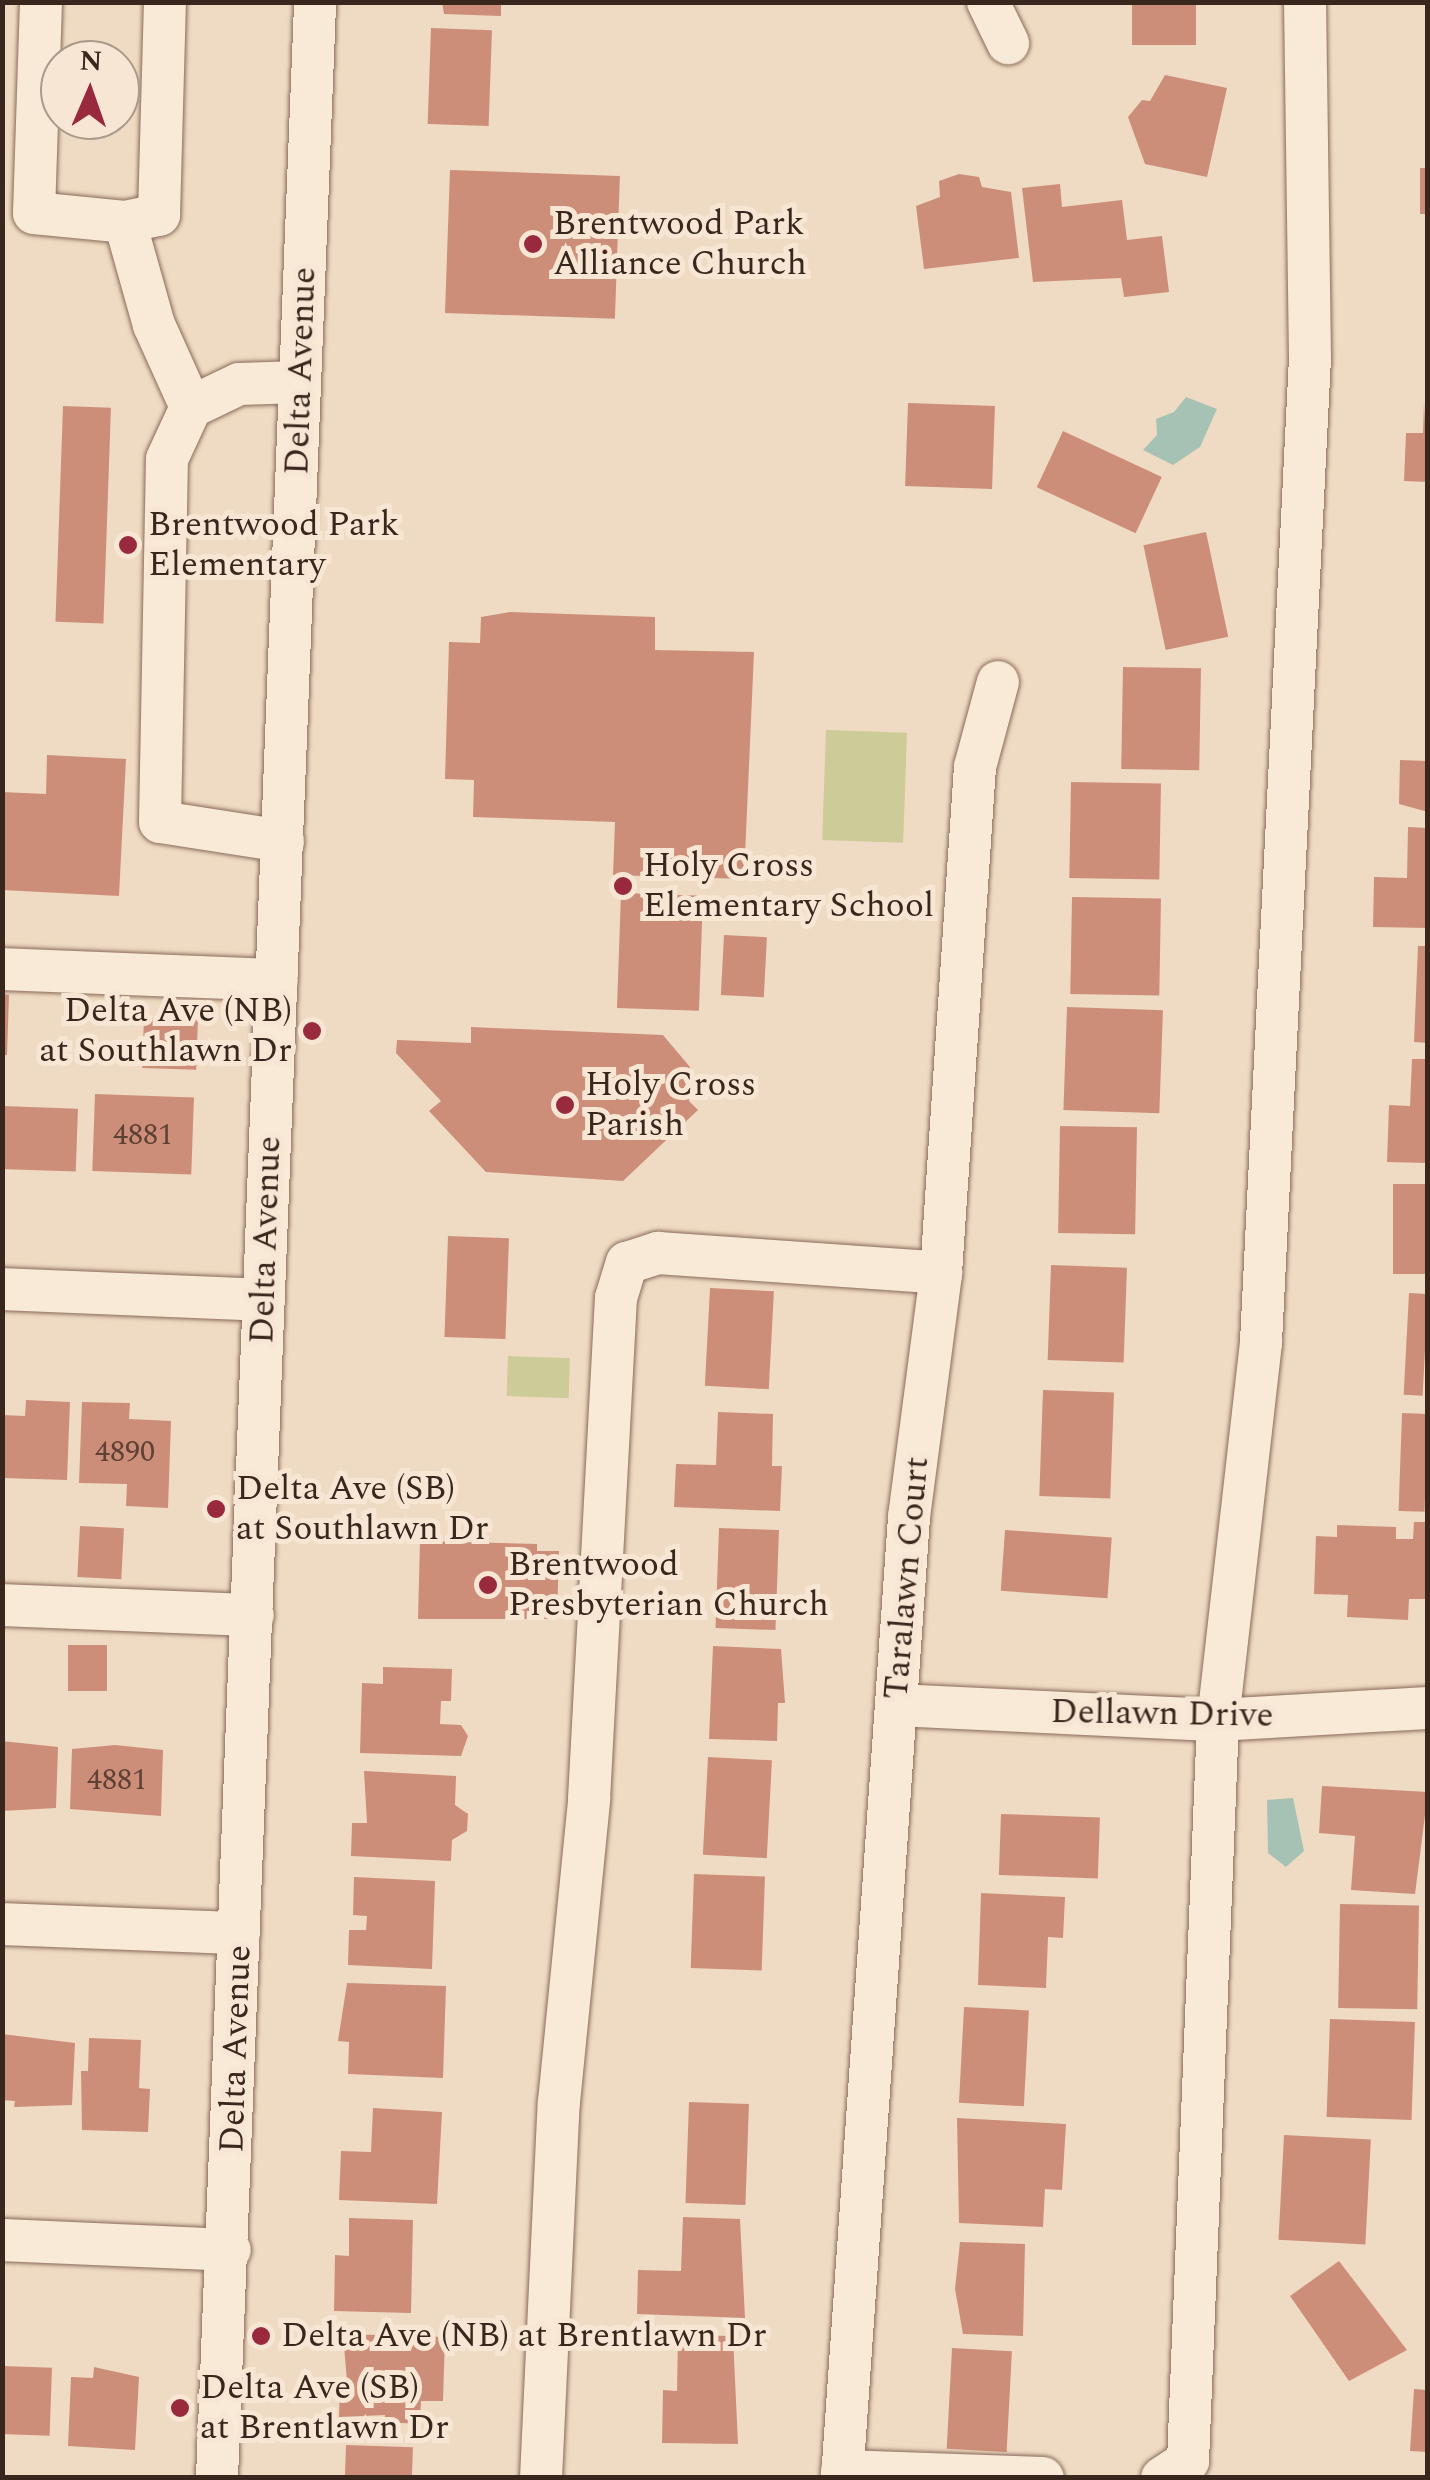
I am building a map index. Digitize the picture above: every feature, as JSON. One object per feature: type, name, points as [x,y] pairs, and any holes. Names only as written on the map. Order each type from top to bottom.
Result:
[{"type":"street","points":[[41,2],[34,213],[125,222],[159,215],[166,2]]},
{"type":"street","name":"Delta Avenue","points":[[217,2478],[230,2250],[315,2]]},
{"type":"street","points":[[988,2],[1008,43]]},
{"type":"street","points":[[1162,2478],[1188,2461],[1218,1720],[1262,1322],[1310,358],[1305,2]]},
{"type":"street","points":[[125,222],[154,325],[190,407]]},
{"type":"street","points":[[282,841],[160,822],[167,459],[190,407],[240,384],[300,382]]},
{"type":"street","name":"Taralawn Court","points":[[842,2474],[910,1518],[941,1273],[975,767],[998,682]]},
{"type":"street","points":[[2,969],[277,980]]},
{"type":"street","points":[[541,2478],[559,2102],[589,1799],[616,1298],[627,1262],[658,1253],[941,1273]]},
{"type":"street","points":[[2,1289],[264,1300]]},
{"type":"street","points":[[2,1606],[253,1615]]},
{"type":"street","name":"Dellawn Drive","points":[[896,1704],[1218,1720],[1428,1708]]},
{"type":"street","points":[[2,1924],[239,1933]]},
{"type":"street","points":[[2,2240],[230,2250]]},
{"type":"street","points":[[842,2474],[1043,2478]]},
{"type":"shaded area","points":[[1186,397],[1217,409],[1200,447],[1173,465],[1143,450],[1157,435],[1156,419],[1174,412]]},
{"type":"shaded area","points":[[826,730],[907,733],[903,843],[822,840]]},
{"type":"shaded area","points":[[508,1356],[570,1358],[569,1398],[507,1396]]},
{"type":"shaded area","points":[[1293,1798],[1304,1851],[1286,1867],[1268,1853],[1267,1800]]},
{"type":"building","points":[[442,2],[501,2],[501,16],[444,14]]},
{"type":"building","points":[[1132,2],[1196,2],[1196,45],[1132,45]]},
{"type":"building","points":[[431,28],[492,30],[489,126],[428,124]]},
{"type":"building","points":[[1165,75],[1227,88],[1207,177],[1145,164],[1128,117],[1142,100],[1150,101]]},
{"type":"building","points":[[1420,168],[1428,168],[1428,214],[1420,214]]},
{"type":"building","name":"Brentwood Park Alliance Church","points":[[450,170],[620,176],[615,319],[445,313]]},
{"type":"building","points":[[959,174],[979,177],[982,187],[1011,192],[1019,258],[924,269],[916,206],[940,197],[939,181]]},
{"type":"building","points":[[1060,184],[1062,207],[1122,200],[1127,240],[1162,236],[1169,292],[1124,297],[1121,278],[1033,282],[1022,188]]},
{"type":"building","points":[[1424,402],[1428,482],[1404,481],[1406,433],[1423,433]]},
{"type":"building","points":[[908,403],[995,406],[992,489],[905,486]]},
{"type":"building","points":[[63,406],[111,408],[103,624],[55,622]]},
{"type":"building","points":[[1063,431],[1162,477],[1136,533],[1037,487]]},
{"type":"building","points":[[1206,532],[1228,637],[1166,650],[1143,545]]},
{"type":"building","points":[[510,612],[655,617],[655,650],[754,652],[744,879],[613,875],[615,822],[473,817],[474,780],[445,779],[449,642],[480,643],[481,617]]},
{"type":"building","points":[[1123,667],[1201,668],[1199,770],[1121,769]]},
{"type":"building","points":[[47,755],[126,759],[119,896],[2,890],[2,792],[46,794]]},
{"type":"building","points":[[1400,760],[1428,761],[1428,812],[1399,804]]},
{"type":"building","points":[[1071,782],[1161,784],[1159,880],[1069,878]]},
{"type":"building","points":[[1408,827],[1428,828],[1428,928],[1373,927],[1374,877],[1407,878]]},
{"type":"building","points":[[621,893],[703,896],[699,1011],[617,1008]]},
{"type":"building","points":[[1072,897],[1161,899],[1159,996],[1070,994]]},
{"type":"building","points":[[724,935],[767,937],[764,997],[721,995]]},
{"type":"building","points":[[1418,946],[1428,946],[1428,1043],[1414,1042]]},
{"type":"building","points":[[2,994],[9,995],[7,1055],[2,1055]]},
{"type":"building","points":[[1067,1007],[1163,1010],[1159,1113],[1063,1110]]},
{"type":"building","points":[[144,1017],[198,1019],[196,1070],[142,1068]]},
{"type":"building","name":"Holy Cross Parish","points":[[471,1027],[663,1035],[690,1067],[689,1101],[698,1110],[623,1181],[486,1172],[429,1111],[441,1101],[396,1053],[397,1040],[471,1043]]},
{"type":"building","points":[[1412,1059],[1428,1059],[1428,1163],[1387,1162],[1389,1105],[1410,1106]]},
{"type":"building","points":[[95,1094],[194,1097],[191,1174],[92,1171]]},
{"type":"building","points":[[2,1106],[78,1109],[76,1172],[2,1169]]},
{"type":"building","points":[[1060,1126],[1137,1127],[1135,1234],[1058,1233]]},
{"type":"building","points":[[1393,1184],[1428,1184],[1428,1274],[1393,1274]]},
{"type":"building","points":[[448,1236],[509,1238],[505,1339],[444,1337]]},
{"type":"building","points":[[1051,1265],[1127,1268],[1124,1363],[1048,1360]]},
{"type":"building","points":[[710,1288],[774,1291],[769,1389],[705,1386]]},
{"type":"building","points":[[1409,1293],[1428,1294],[1423,1396],[1404,1395]]},
{"type":"building","points":[[1043,1390],[1114,1392],[1110,1498],[1039,1496]]},
{"type":"building","points":[[26,1400],[70,1402],[67,1480],[2,1478],[2,1415],[25,1416]]},
{"type":"building","points":[[82,1402],[130,1403],[129,1419],[171,1421],[168,1508],[126,1506],[127,1484],[79,1483]]},
{"type":"building","points":[[718,1412],[773,1414],[772,1466],[782,1466],[780,1511],[674,1507],[676,1464],[716,1465]]},
{"type":"building","points":[[1402,1413],[1428,1414],[1425,1512],[1399,1511]]},
{"type":"building","points":[[1414,1522],[1428,1522],[1428,1599],[1409,1599],[1408,1620],[1347,1617],[1348,1595],[1314,1594],[1316,1536],[1337,1537],[1337,1525],[1396,1527],[1396,1539],[1413,1539]]},
{"type":"building","points":[[80,1526],[124,1528],[121,1579],[77,1577]]},
{"type":"building","points":[[719,1528],[779,1530],[775,1630],[716,1628]]},
{"type":"building","points":[[1005,1530],[1112,1537],[1107,1598],[1001,1591]]},
{"type":"building","name":"Brentwood Presbyterian Church","points":[[420,1541],[537,1544],[537,1551],[559,1551],[557,1619],[418,1619]]},
{"type":"building","points":[[68,1645],[107,1645],[107,1691],[68,1691]]},
{"type":"building","points":[[713,1646],[781,1649],[785,1703],[778,1703],[777,1741],[709,1739]]},
{"type":"building","points":[[383,1667],[452,1669],[451,1701],[441,1701],[440,1724],[461,1725],[468,1736],[461,1756],[360,1753],[362,1683],[383,1684]]},
{"type":"building","points":[[2,1741],[58,1747],[56,1808],[2,1811]]},
{"type":"building","points":[[115,1745],[163,1750],[161,1816],[70,1809],[72,1749]]},
{"type":"building","points":[[708,1757],[772,1760],[767,1858],[703,1855]]},
{"type":"building","points":[[364,1771],[456,1776],[455,1805],[468,1814],[467,1831],[452,1840],[451,1861],[351,1856],[352,1823],[367,1823]]},
{"type":"building","points":[[1322,1786],[1428,1792],[1415,1894],[1351,1890],[1355,1836],[1319,1833]]},
{"type":"building","points":[[1001,1814],[1100,1817],[1098,1878],[999,1875]]},
{"type":"building","points":[[694,1874],[765,1876],[762,1970],[691,1968]]},
{"type":"building","points":[[354,1877],[435,1881],[432,1969],[348,1965],[349,1930],[366,1930],[367,1916],[353,1915]]},
{"type":"building","points":[[981,1893],[1065,1897],[1063,1938],[1048,1937],[1046,1988],[978,1985]]},
{"type":"building","points":[[1340,1904],[1419,1905],[1417,2009],[1338,2008]]},
{"type":"building","points":[[347,1983],[446,1986],[443,2078],[348,2074],[349,2042],[338,2041]]},
{"type":"building","points":[[964,2007],[1029,2010],[1024,2106],[959,2103]]},
{"type":"building","points":[[1330,2019],[1415,2022],[1412,2120],[1327,2117]]},
{"type":"building","points":[[2,2034],[75,2043],[72,2105],[14,2107],[15,2101],[2,2100]]},
{"type":"building","points":[[89,2038],[141,2040],[139,2088],[150,2089],[148,2132],[82,2130],[81,2071],[88,2071]]},
{"type":"building","points":[[689,2102],[749,2104],[745,2205],[685,2203]]},
{"type":"building","points":[[373,2108],[442,2112],[437,2204],[339,2200],[341,2151],[371,2152]]},
{"type":"building","points":[[957,2118],[1066,2124],[1062,2190],[1045,2189],[1043,2227],[959,2223]]},
{"type":"building","points":[[1284,2135],[1371,2140],[1365,2244],[1279,2240]]},
{"type":"building","points":[[683,2217],[740,2219],[745,2318],[637,2314],[638,2270],[681,2271]]},
{"type":"building","points":[[349,2218],[413,2220],[411,2313],[334,2311],[335,2255],[349,2256]]},
{"type":"building","points":[[960,2242],[1025,2244],[1023,2336],[963,2334],[955,2289]]},
{"type":"building","points":[[1339,2261],[1407,2350],[1349,2381],[1290,2296]]},
{"type":"building","points":[[343,2334],[445,2337],[443,2401],[421,2401],[420,2424],[384,2422],[385,2415],[339,2417],[340,2380],[347,2381]]},
{"type":"building","points":[[678,2335],[733,2336],[738,2444],[662,2443],[663,2390],[677,2391]]},
{"type":"building","points":[[952,2348],[1012,2351],[1007,2452],[947,2449]]},
{"type":"building","points":[[2,2366],[52,2368],[50,2436],[2,2434]]},
{"type":"building","points":[[94,2367],[139,2377],[135,2450],[68,2446],[71,2377],[93,2378]]},
{"type":"building","points":[[1414,2389],[1428,2390],[1428,2452],[1410,2451]]},
{"type":"building","points":[[346,2445],[413,2447],[412,2478],[345,2478]]},
{"type":"place","name":"Brentwood Park Alliance Church","points":[[533,244]]},
{"type":"place","name":"Brentwood Park Elementary","points":[[128,545]]},
{"type":"place","name":"Holy Cross Elementary School","points":[[623,886]]},
{"type":"place","name":"Delta Ave (NB) at Southlawn Dr","points":[[312,1031]]},
{"type":"place","name":"Holy Cross Parish","points":[[565,1105]]},
{"type":"place","name":"Delta Ave (SB) at Southlawn Dr","points":[[216,1509]]},
{"type":"place","name":"Brentwood Presbyterian Church","points":[[488,1585]]},
{"type":"place","name":"Delta Ave (NB) at Brentlawn Dr","points":[[261,2336]]},
{"type":"place","name":"Delta Ave (SB) at Brentlawn Dr","points":[[180,2408]]}]
